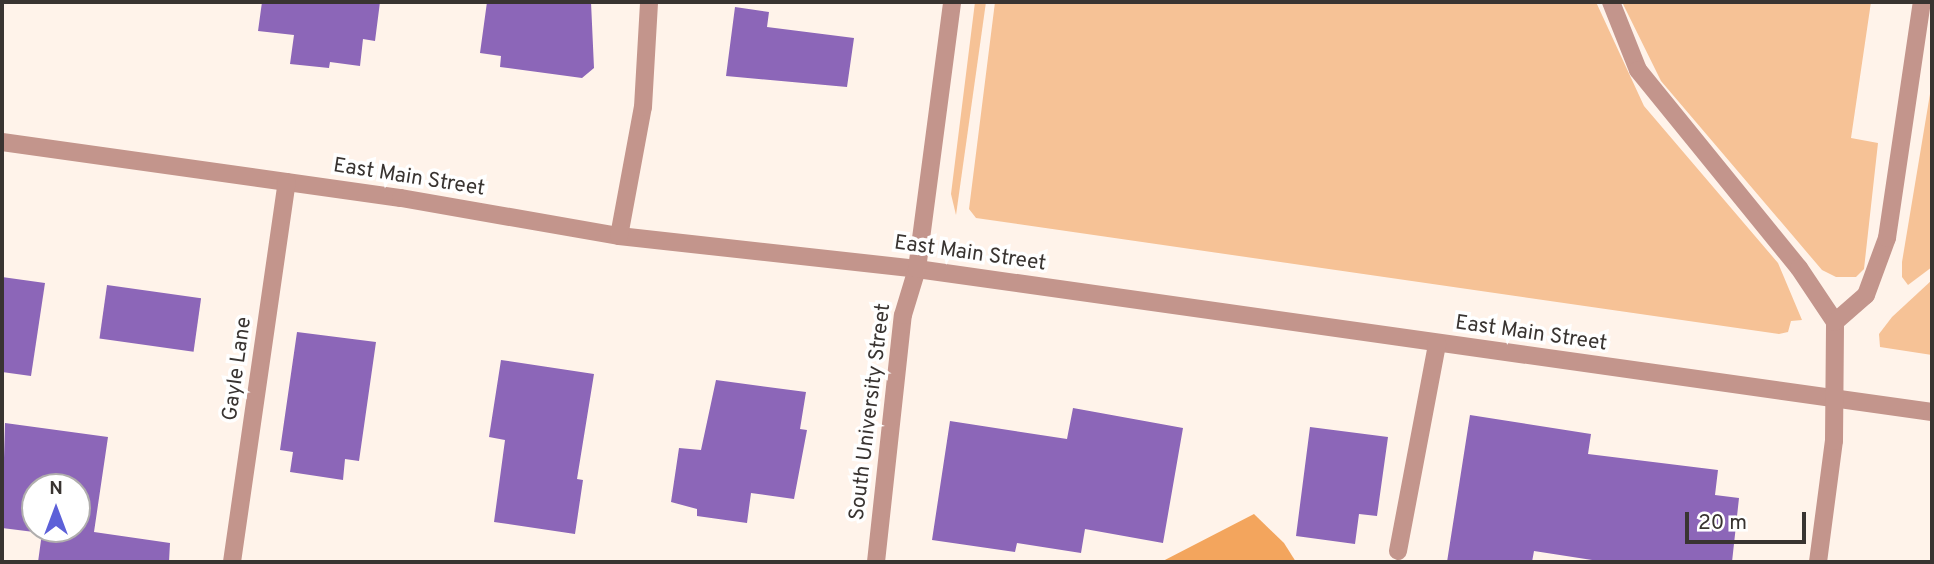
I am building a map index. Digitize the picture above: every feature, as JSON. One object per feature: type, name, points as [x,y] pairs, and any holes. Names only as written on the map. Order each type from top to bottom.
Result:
[{"type":"street","points":[[619,236],[643,107],[649,2]]},
{"type":"street","name":"South University Street","points":[[876,562],[904,315],[916,269],[952,2]]},
{"type":"street","points":[[1611,2],[1638,70],[1799,268],[1835,322],[1833,441],[1818,562]]},
{"type":"street","points":[[1835,322],[1866,295],[1887,238],[1922,2]]},
{"type":"street","name":"East Main Street","points":[[2,142],[286,182],[619,236],[916,269],[1932,412]]},
{"type":"street","name":"Gayle Lane","points":[[232,562],[286,182]]},
{"type":"street","points":[[1398,551],[1437,344]]},
{"type":"shaded area","points":[[975,2],[986,2],[956,215],[951,194]]},
{"type":"shaded area","points":[[995,2],[1596,2],[1644,106],[1778,263],[1802,320],[1791,321],[1788,332],[1779,334],[976,218],[969,209]]},
{"type":"shaded area","points":[[1622,2],[1871,2],[1851,138],[1878,143],[1864,269],[1856,277],[1836,277],[1822,270],[1661,81]]},
{"type":"shaded area","points":[[1932,82],[1932,267],[1908,285],[1902,277],[1902,262]]},
{"type":"shaded area","points":[[1932,280],[1932,355],[1880,347],[1879,334],[1892,317]]},
{"type":"shaded area","points":[[1254,514],[1284,543],[1296,562],[1161,562]]},
{"type":"building","points":[[262,2],[380,2],[375,41],[363,39],[360,66],[330,62],[329,68],[290,64],[294,35],[258,31]]},
{"type":"building","points":[[487,2],[591,2],[594,68],[582,78],[500,67],[501,56],[480,53]]},
{"type":"building","points":[[735,7],[769,12],[767,27],[854,38],[847,87],[726,76]]},
{"type":"building","points":[[2,277],[45,283],[31,376],[2,372]]},
{"type":"building","points":[[107,285],[201,298],[194,352],[99,338]]},
{"type":"building","points":[[297,332],[376,342],[359,461],[345,459],[343,480],[290,472],[293,452],[280,450]]},
{"type":"building","points":[[501,360],[594,374],[577,479],[583,480],[575,534],[494,522],[505,440],[489,437]]},
{"type":"building","points":[[716,380],[806,392],[800,429],[807,430],[794,499],[751,493],[747,523],[697,516],[697,509],[671,502],[679,448],[701,450]]},
{"type":"building","points":[[1073,408],[1183,428],[1163,543],[1085,529],[1081,553],[1017,543],[1015,552],[932,540],[950,421],[1067,439]]},
{"type":"building","points":[[1470,415],[1591,434],[1588,454],[1718,470],[1715,495],[1739,498],[1732,562],[1605,562],[1534,551],[1532,562],[1447,562]]},
{"type":"building","points":[[5,423],[108,437],[94,532],[170,543],[169,562],[38,562],[41,543],[91,543],[91,473],[21,473],[21,530],[2,528]]},
{"type":"building","points":[[1310,427],[1388,437],[1377,516],[1359,514],[1355,544],[1296,536]]}]
